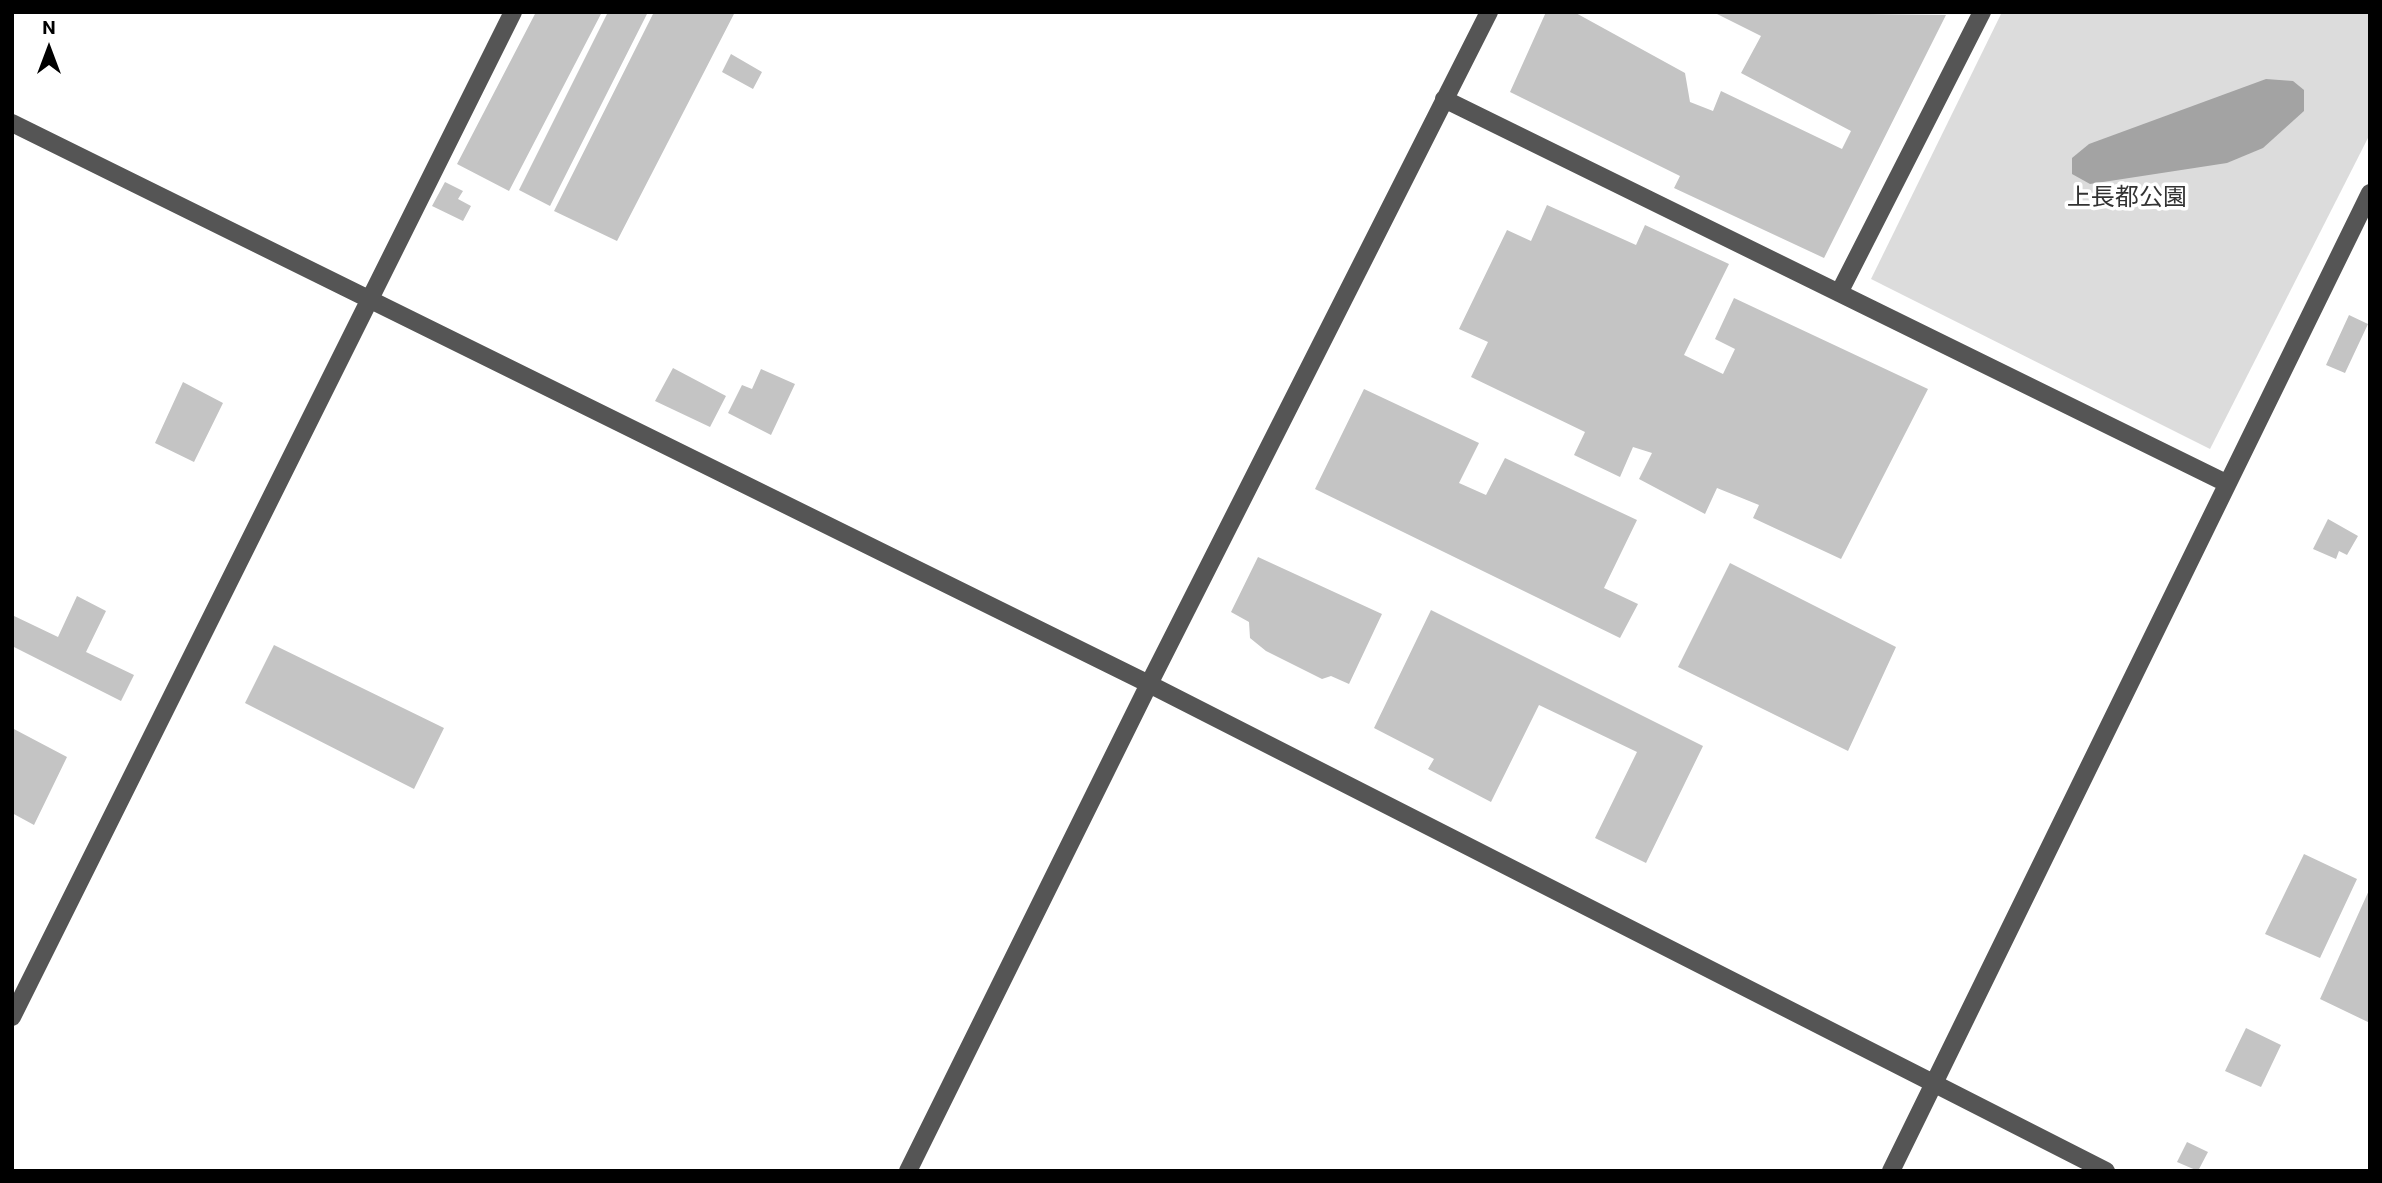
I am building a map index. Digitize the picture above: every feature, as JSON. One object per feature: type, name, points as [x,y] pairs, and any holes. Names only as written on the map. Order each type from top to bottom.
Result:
[{"type":"street","points":[[12,1017],[513,12]]},
{"type":"street","points":[[908,1171],[1149,684],[1489,12]]},
{"type":"street","points":[[1839,293],[1982,12]]},
{"type":"street","points":[[1444,99],[2226,483]]},
{"type":"street","points":[[12,122],[1149,684],[2106,1171]]},
{"type":"street","points":[[1891,1171],[2370,193]]},
{"type":"green space","name":"上長都公園","points":[[2002,12],[2370,12],[2370,134],[2210,449],[1871,279]]},
{"type":"shaded area","points":[[2266,79],[2293,81],[2304,90],[2304,111],[2263,148],[2227,163],[2090,184],[2072,174],[2072,158],[2089,144]]},
{"type":"building","points":[[536,12],[602,12],[509,191],[457,164]]},
{"type":"building","points":[[608,12],[648,12],[550,206],[519,190]]},
{"type":"building","points":[[654,12],[735,12],[617,241],[554,211]]},
{"type":"building","points":[[1546,12],[1574,12],[1685,73],[1690,102],[1713,111],[1721,91],[1842,149],[1851,131],[1741,73],[1761,36],[1713,12],[1946,15],[1824,258],[1674,188],[1680,176],[1510,92]]},
{"type":"building","points":[[731,54],[762,72],[753,89],[722,72]]},
{"type":"building","points":[[445,182],[463,191],[458,199],[471,206],[463,221],[432,206]]},
{"type":"building","points":[[1547,205],[1636,245],[1645,225],[1729,264],[1684,355],[1723,374],[1735,349],[1715,339],[1734,298],[1928,389],[1841,559],[1753,518],[1759,505],[1717,488],[1705,514],[1639,479],[1652,453],[1633,447],[1620,477],[1574,455],[1585,432],[1471,377],[1488,342],[1459,329],[1507,230],[1531,241]]},
{"type":"building","points":[[2349,315],[2368,324],[2345,373],[2326,365]]},
{"type":"building","points":[[673,368],[726,396],[710,427],[655,401]]},
{"type":"building","points":[[761,369],[795,384],[771,435],[728,413],[742,385],[752,389]]},
{"type":"building","points":[[183,382],[223,403],[194,462],[155,443]]},
{"type":"building","points":[[1364,389],[1479,443],[1459,483],[1486,495],[1505,458],[1637,520],[1604,588],[1638,604],[1620,638],[1315,489]]},
{"type":"building","points":[[2328,519],[2358,536],[2347,555],[2339,551],[2336,559],[2313,549]]},
{"type":"building","points":[[1258,557],[1382,614],[1349,684],[1331,676],[1322,679],[1266,651],[1250,638],[1249,622],[1231,612]]},
{"type":"building","points":[[1730,563],[1896,647],[1848,751],[1678,667]]},
{"type":"building","points":[[77,596],[106,611],[86,652],[134,675],[121,701],[12,646],[12,615],[58,637]]},
{"type":"building","points":[[1431,610],[1703,746],[1646,863],[1595,838],[1637,752],[1539,705],[1491,802],[1428,769],[1434,759],[1374,728]]},
{"type":"building","points":[[274,645],[444,728],[414,789],[245,703]]},
{"type":"building","points":[[12,728],[67,757],[34,825],[12,813]]},
{"type":"building","points":[[2304,854],[2357,879],[2320,958],[2265,934]]},
{"type":"building","points":[[2370,888],[2370,1023],[2320,999]]},
{"type":"building","points":[[2246,1028],[2281,1045],[2261,1087],[2225,1071]]},
{"type":"building","points":[[2187,1142],[2208,1152],[2198,1171],[2177,1162]]}]
